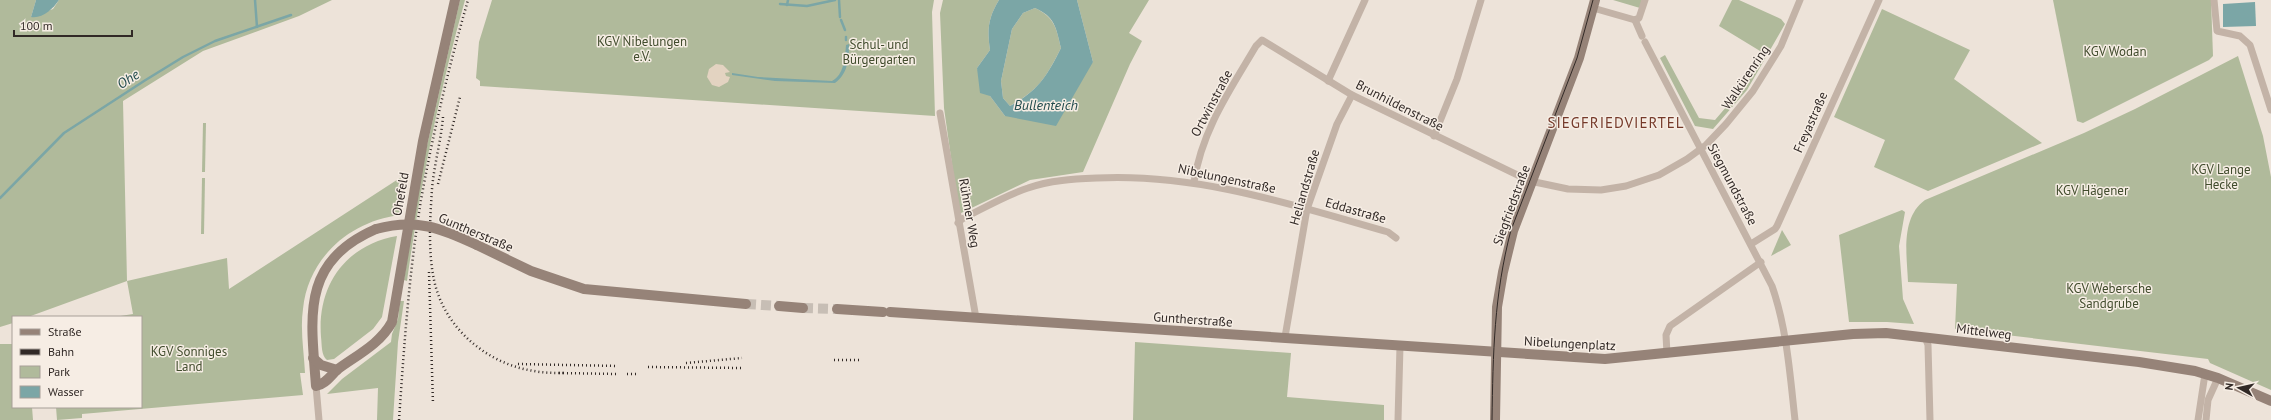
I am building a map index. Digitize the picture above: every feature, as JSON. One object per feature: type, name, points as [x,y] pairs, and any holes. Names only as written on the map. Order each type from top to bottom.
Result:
[{"type":"street","name":"Ohefeld","points":[[316,386],[320,386],[337,370],[382,336],[388,330],[394,315],[421,148],[455,0]]},
{"type":"street","points":[[1328,81],[1365,0]]},
{"type":"street","points":[[1434,136],[1457,79],[1481,0]]},
{"type":"street","points":[[1635,20],[1639,18],[1645,0]]},
{"type":"street","name":"Walkürenring","points":[[1532,182],[1577,190],[1601,190],[1626,186],[1659,175],[1701,149],[1726,124],[1753,91],[1781,46],[1800,0]]},
{"type":"street","name":"Freyastraße","points":[[1751,244],[1775,229],[1777,226],[1879,0]]},
{"type":"street","points":[[2214,0],[2218,32],[2240,36],[2250,45],[2271,110]]},
{"type":"street","name":"Siegfriedstraße","points":[[1495,420],[1495,351],[1497,307],[1502,272],[1513,231],[1579,58],[1594,4],[1635,20]]},
{"type":"street","name":"Siegmundstraße","points":[[1635,20],[1761,262],[1780,308],[1786,341],[1795,420]]},
{"type":"street","name":"Brunhildenstraße","points":[[1262,40],[1352,96],[1532,182]]},
{"type":"street","name":"Ortwinstraße","points":[[1194,182],[1202,146],[1209,127],[1256,46],[1262,40]]},
{"type":"street","name":"Heliandstraße","points":[[1285,337],[1307,209],[1326,153],[1352,96]]},
{"type":"street","name":"Rühmer Weg","points":[[940,113],[958,224],[976,318]]},
{"type":"street","name":"Nibelungenstraße","points":[[958,224],[962,219],[1028,188],[1057,181],[1140,177],[1194,182],[1229,189],[1307,209]]},
{"type":"street","name":"Eddastraße","points":[[1307,209],[1388,232],[1396,238]]},
{"type":"street","name":"Guntherstraße","points":[[316,386],[311,319],[312,303],[321,278],[327,267],[344,248],[360,237],[376,229],[404,224],[422,225],[444,230],[531,271],[584,289],[746,304]]},
{"type":"street","points":[[1667,354],[1666,335],[1670,326],[1761,262]]},
{"type":"street","points":[[779,306],[803,308]]},
{"type":"street","name":"Guntherstraße","points":[[836,309],[1495,351]]},
{"type":"street","name":"Mittelweg","points":[[1688,352],[1872,333],[1925,337],[2139,362],[2205,374],[2218,378],[2271,401]]},
{"type":"street","points":[[1925,337],[1928,345],[1930,420]]},
{"type":"street","points":[[1398,420],[1400,346]]},
{"type":"street","name":"Nibelungenplatz","points":[[1495,351],[1605,359],[1688,352]]},
{"type":"street","points":[[313,358],[321,365],[337,370]]},
{"type":"street","name":"Ohefeld","points":[[315,374],[337,370]]},
{"type":"street","points":[[2198,420],[2205,374]]},
{"type":"street","points":[[2206,420],[2208,400],[2218,378]]},
{"type":"street","points":[[316,386],[319,420]]},
{"type":"green space","points":[[0,0],[36,0],[31,17],[53,9],[59,0],[332,0],[299,16],[203,51],[123,101],[127,281],[31,316],[12,316],[12,323],[0,327]]},
{"type":"green space","points":[[460,0],[465,0],[431,140],[407,281],[404,280],[421,172]]},
{"type":"green space","points":[[492,0],[934,0],[932,12],[935,116],[480,86],[480,81],[476,78],[479,42]]},
{"type":"green space","points":[[943,0],[999,0],[989,24],[990,50],[977,68],[990,96],[1005,116],[1093,62],[1077,0],[1149,0],[1129,33],[1142,41],[1130,64],[1083,172],[1030,180],[959,214],[944,108],[940,13]]},
{"type":"green space","points":[[1613,0],[1642,0],[1640,8]]},
{"type":"green space","points":[[1732,0],[1739,0],[1781,19],[1785,24],[1747,90],[1713,129],[1695,126],[1660,58],[1665,55],[1699,118],[1715,120],[1745,85],[1765,54],[1719,26]]},
{"type":"green space","name":"KGV Wodan","points":[[2053,0],[2211,0],[2213,56],[2209,60],[2083,123],[2077,121]]},
{"type":"green space","points":[[1035,8],[1047,16],[1054,24],[1061,48],[1041,82],[1029,94],[1010,106],[1003,98],[1001,81],[1012,29],[1023,13]]},
{"type":"green space","points":[[1882,9],[1970,50],[1954,79],[2042,143],[1928,191],[1874,167],[1885,140],[1834,117]]},
{"type":"green space","points":[[2238,56],[2263,136],[2271,177],[2271,390],[2210,363],[2208,359],[1955,329],[1957,284],[1908,282],[1906,249],[1908,227],[1917,208],[1925,200],[2084,133],[2135,109]]},
{"type":"green space","points":[[203,123],[206,123],[205,172],[202,172]]},
{"type":"green space","name":"KGV Sonniges Land","points":[[406,174],[400,215],[364,225],[349,234],[335,245],[323,258],[313,274],[307,291],[302,317],[305,373],[300,373],[303,395],[82,414],[82,418],[57,420],[56,408],[142,408],[142,316],[120,316],[133,314],[127,281],[227,258],[229,289]]},
{"type":"green space","points":[[202,178],[205,178],[204,234],[201,234]]},
{"type":"green space","points":[[1902,210],[1905,212],[1899,246],[1903,299],[1914,324],[1849,322],[1839,235]]},
{"type":"green space","points":[[1782,230],[1791,245],[1771,256]]},
{"type":"green space","points":[[397,236],[382,317],[373,329],[334,359],[327,360],[322,350],[321,318],[324,301],[330,285],[338,271],[349,258],[363,248],[379,241]]},
{"type":"green space","points":[[400,301],[404,301],[398,342],[393,420],[377,420],[378,388],[327,394],[342,379],[391,342],[392,334],[398,319]]},
{"type":"green space","points":[[1135,342],[1291,353],[1287,397],[1384,405],[1384,420],[1133,420]]},
{"type":"green space","points":[[0,344],[12,344],[12,408],[32,408],[33,420],[0,420]]},
{"type":"shaded area","points":[[716,64],[723,65],[730,72],[725,73],[726,76],[730,77],[728,82],[719,87],[712,85],[707,77],[709,69]]},
{"type":"water","points":[[36,0],[59,0],[47,13],[31,17]]},
{"type":"water","name":"Bullenteich","points":[[999,0],[1077,0],[1093,62],[1056,126],[1005,116],[990,96],[980,93],[977,68],[990,50],[989,24]],"holes":[[[1035,8],[1042,11],[1054,24],[1061,48],[1041,82],[1028,95],[1010,106],[1003,98],[1001,81],[1012,29],[1023,13]]]},
{"type":"water","points":[[2255,2],[2256,26],[2223,27],[2223,4]]},
{"type":"water","points":[[849,44],[847,65],[843,75],[835,83],[775,81],[732,75],[732,73],[758,77],[832,81],[839,75],[844,61],[846,45]]},
{"type":"waterway","points":[[255,0],[257,27]]},
{"type":"waterway","points":[[787,5],[788,0]]},
{"type":"waterway","points":[[780,4],[807,6],[835,0]]},
{"type":"waterway","points":[[839,0],[840,17]]},
{"type":"waterway","name":"Ohe","points":[[0,198],[64,133],[144,81],[183,57],[215,41],[291,15]]},
{"type":"waterway","points":[[841,20],[845,30]]},
{"type":"tunnel","points":[[746,304],[779,306]]},
{"type":"tunnel","points":[[803,308],[837,309]]},
{"type":"tram line","points":[[1492,420],[1494,348],[1498,301],[1505,254],[1511,230],[1577,58],[1593,0]]},
{"type":"railway","points":[[399,420],[410,282],[421,200],[442,100],[468,0]]},
{"type":"railway","points":[[438,184],[460,97]]},
{"type":"railway","points":[[443,117],[433,180],[430,223],[432,269],[439,297],[447,313],[458,328],[470,341],[484,352],[500,361],[517,367],[534,371],[564,373]]},
{"type":"railway","points":[[429,272],[433,404]]},
{"type":"railway","points":[[686,363],[742,358]]},
{"type":"railway","points":[[834,360],[862,360]]},
{"type":"railway","points":[[518,364],[618,366]]},
{"type":"railway","points":[[648,367],[743,368]]},
{"type":"railway","points":[[559,373],[617,374]]},
{"type":"railway","points":[[627,374],[639,374]]},
{"type":"district","name":"SIEGFRIEDVIERTEL","points":[[1616,123]]},
{"type":"park label","name":"KGV Nibelungen e.V.","points":[[642,48]]},
{"type":"park label","name":"Schul- und Bürgergarten","points":[[879,52]]},
{"type":"park label","name":"KGV Lange Hecke","points":[[2221,176]]},
{"type":"park label","name":"KGV Hägener","points":[[2092,190]]},
{"type":"park label","name":"KGV Webersche Sandgrube","points":[[2109,296]]}]
